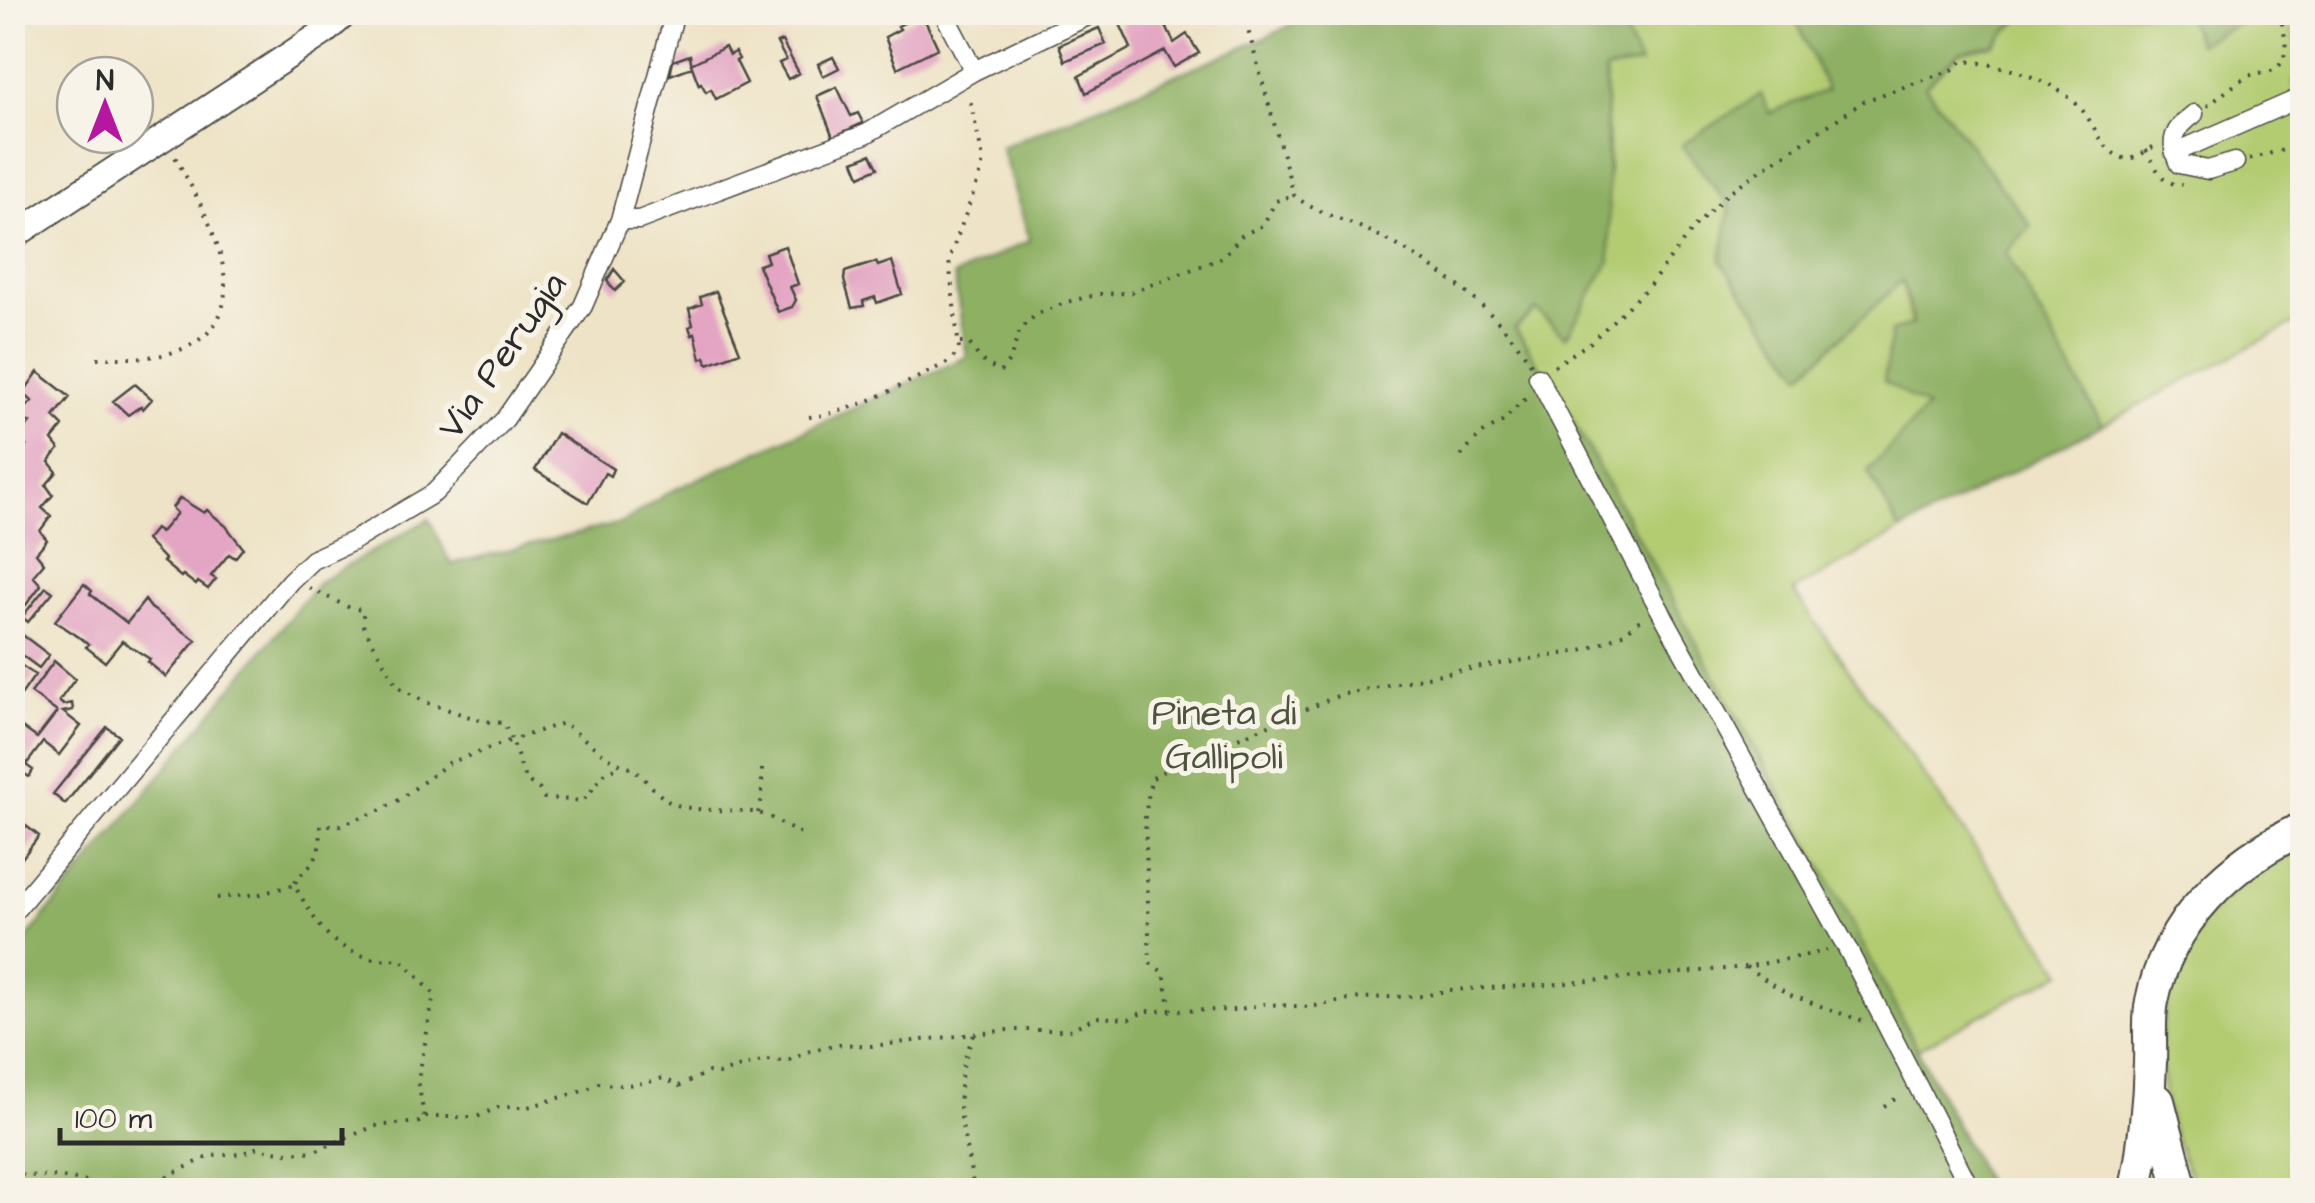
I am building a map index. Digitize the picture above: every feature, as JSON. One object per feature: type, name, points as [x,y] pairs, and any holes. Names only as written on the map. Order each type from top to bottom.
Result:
[{"type":"highway","points":[[2136,1190],[2144,1152],[2152,1004],[2158,977],[2204,897],[2259,854],[2302,830]]},
{"type":"highway","points":[[2259,854],[2302,839]]},
{"type":"highway","points":[[2150,1062],[2168,1148],[2185,1190]]},
{"type":"street","points":[[12,237],[323,33],[348,12]]},
{"type":"street","name":"Via Perugia","points":[[12,914],[290,581],[312,560],[434,493],[505,419],[583,306],[620,220],[675,12]]},
{"type":"street","points":[[943,12],[969,73]]},
{"type":"street","points":[[620,220],[639,220],[866,134],[969,73],[1096,12]]},
{"type":"street","points":[[2173,146],[2302,97]]},
{"type":"street","points":[[2194,114],[2177,126],[2173,146],[2180,164],[2208,170],[2234,162]]},
{"type":"street","points":[[1540,381],[1654,599],[1847,948],[1972,1190]]},
{"type":"path","points":[[1243,12],[1294,195]]},
{"type":"path","points":[[2194,114],[2254,74],[2272,71],[2280,64],[2286,50],[2278,12]]},
{"type":"path","points":[[1461,456],[1649,286],[1692,230],[1729,192],[1864,101],[1952,70],[1962,62],[2002,66],[2070,97],[2118,156],[2134,159],[2146,150],[2173,146]]},
{"type":"path","points":[[809,417],[853,406],[951,361],[960,343],[949,260],[983,159],[969,73]]},
{"type":"path","points":[[97,358],[167,354],[206,337],[227,298],[225,270],[211,224],[163,138]]},
{"type":"path","points":[[2234,162],[2302,146]]},
{"type":"path","points":[[960,343],[970,344],[982,360],[1000,372],[1010,360],[1020,328],[1036,314],[1100,294],[1130,293],[1222,258],[1241,236],[1264,225],[1276,200],[1294,195],[1399,245],[1440,273],[1522,350],[1540,381]]},
{"type":"path","points":[[290,581],[362,610],[363,625],[397,686],[425,702],[482,721],[504,723],[525,778],[544,798],[582,800],[587,798],[597,777],[620,767],[632,768],[678,806],[758,813],[800,833]]},
{"type":"path","points":[[1171,1010],[1164,973],[1150,962],[1145,816],[1151,778],[1340,695],[1586,650],[1642,620],[1654,599]]},
{"type":"path","points":[[424,1118],[418,1081],[434,994],[402,960],[375,960],[340,948],[328,938],[294,885],[296,878],[314,864],[321,825],[340,826],[376,812],[396,802],[449,762],[563,723],[588,738],[620,767]]},
{"type":"path","points":[[758,813],[762,768]]},
{"type":"path","points":[[217,898],[260,894],[294,885]]},
{"type":"path","points":[[12,1180],[21,1175],[58,1177],[111,1188],[156,1181],[210,1156],[241,1154],[256,1148],[301,1154],[325,1150],[375,1126],[419,1122],[424,1118],[477,1117],[499,1107],[528,1107],[598,1084],[618,1088],[632,1081],[647,1083],[663,1078],[679,1086],[708,1072],[718,1074],[764,1060],[786,1062],[810,1051],[842,1044],[872,1046],[1008,1030],[1068,1030],[1096,1017],[1129,1019],[1146,1012],[1234,1010],[1264,1004],[1309,1007],[1360,998],[1424,996],[1449,990],[1746,967],[1798,954],[1847,948]]},
{"type":"path","points":[[1746,967],[1788,994],[1822,1009],[1888,1028]]},
{"type":"path","points":[[974,1034],[957,1094],[974,1190]]},
{"type":"green space","points":[[2186,12],[2259,13],[2198,44]]},
{"type":"green space","name":"Pineta di Gallipoli","points":[[1314,13],[1616,13],[1640,64],[1605,71],[1610,261],[1566,337],[1536,310],[1515,328],[1559,397],[1836,893],[1990,1190],[13,1190],[13,955],[319,582],[429,519],[451,564],[622,523],[669,492],[967,357],[954,276],[1030,240],[1001,147],[1263,39]]},
{"type":"green space","points":[[1616,13],[1796,13],[1828,90],[1769,113],[1761,95],[1730,207],[1721,262],[1902,279],[1928,407],[1868,471],[1900,531],[1793,591],[2063,972],[1917,1049],[1626,515],[1515,328],[1536,310],[1565,336],[1609,171],[1605,71],[1639,63]]},
{"type":"green space","points":[[1796,13],[2025,13],[1994,45],[1959,52],[1925,86],[2031,226],[2006,253],[2102,425],[1900,531],[1868,471],[1927,408],[1884,381],[1891,332],[1913,324],[1902,280],[1802,374],[1721,262],[1730,207],[1682,145],[1761,94],[1769,113],[1827,90]]},
{"type":"green space","points":[[2025,13],[2186,13],[2198,43],[2259,13],[2286,13],[2302,57],[2302,77],[2293,82],[2302,102],[2302,319],[2102,425],[2006,253],[1925,86],[1959,52],[1994,45]]},
{"type":"green space","points":[[2302,849],[2302,1190],[2199,1190],[2182,1158],[2163,1085],[2161,1046],[2165,1008],[2175,972],[2191,938],[2222,899],[2254,874]]},
{"type":"building","points":[[726,12],[759,13],[751,16],[753,22],[746,25],[742,14],[729,20]]},
{"type":"building","points":[[1145,12],[1159,12],[1174,43],[1187,34],[1199,53],[1174,67],[1165,51],[1086,93],[1079,76],[1131,48],[1120,24]]},
{"type":"building","points":[[922,14],[938,48],[897,68],[885,37]]},
{"type":"building","points":[[1099,28],[1106,44],[1065,61],[1059,45]]},
{"type":"building","points":[[782,41],[799,73],[788,79],[779,63],[786,60],[777,43]]},
{"type":"building","points":[[725,47],[729,55],[735,52],[747,83],[716,99],[711,89],[706,92],[699,85],[691,64]]},
{"type":"building","points":[[690,55],[692,67],[670,75],[673,61]]},
{"type":"building","points":[[833,57],[839,68],[823,76],[818,64]]},
{"type":"building","points":[[837,87],[851,116],[858,113],[863,123],[833,137],[817,96]]},
{"type":"building","points":[[871,154],[878,168],[860,176],[854,161]]},
{"type":"building","points":[[785,246],[798,284],[790,287],[796,300],[792,307],[778,312],[758,265],[768,262],[765,253]]},
{"type":"building","points":[[892,261],[902,294],[877,303],[875,297],[863,301],[864,306],[852,308],[845,272]]},
{"type":"building","points":[[614,269],[625,282],[615,291],[607,281]]},
{"type":"building","points":[[716,291],[740,352],[708,364],[705,357],[701,359],[695,333],[692,335],[689,327],[693,325],[689,309],[702,304],[700,297]]},
{"type":"building","points":[[38,372],[70,397],[54,417],[63,426],[52,440],[59,449],[49,462],[57,472],[46,485],[53,495],[42,508],[51,516],[40,531],[47,540],[36,553],[44,563],[33,576],[41,585],[26,605],[12,592],[12,519],[17,514],[12,511],[12,501],[20,491],[12,482],[23,468],[13,462],[26,446],[17,439],[30,423],[19,416],[32,401],[23,393]]},
{"type":"building","points":[[135,384],[152,399],[143,409],[141,406],[128,415],[113,401]]},
{"type":"building","points":[[557,433],[613,469],[610,476],[605,473],[588,503],[535,470]]},
{"type":"building","points":[[180,498],[204,513],[207,510],[243,548],[235,558],[229,554],[211,576],[216,579],[208,589],[181,577],[146,540],[155,529],[160,533],[177,513],[172,508]]},
{"type":"building","points":[[84,584],[92,591],[90,594],[127,623],[145,600],[196,640],[166,677],[148,662],[150,659],[122,641],[105,662],[86,647],[89,644],[55,621]]},
{"type":"building","points":[[46,587],[53,592],[28,622],[22,617]]},
{"type":"building","points":[[12,627],[49,655],[39,668],[12,648]]},
{"type":"building","points":[[12,659],[35,675],[19,698],[12,693]]},
{"type":"building","points":[[54,661],[75,679],[59,701],[63,705],[72,703],[73,710],[63,712],[81,726],[59,755],[43,742],[26,765],[33,770],[29,777],[12,765],[12,734],[19,725],[37,738],[57,712],[31,693]]},
{"type":"building","points":[[107,727],[119,736],[65,804],[53,794]]},
{"type":"building","points":[[17,819],[39,836],[16,866],[12,863],[12,824]]}]
